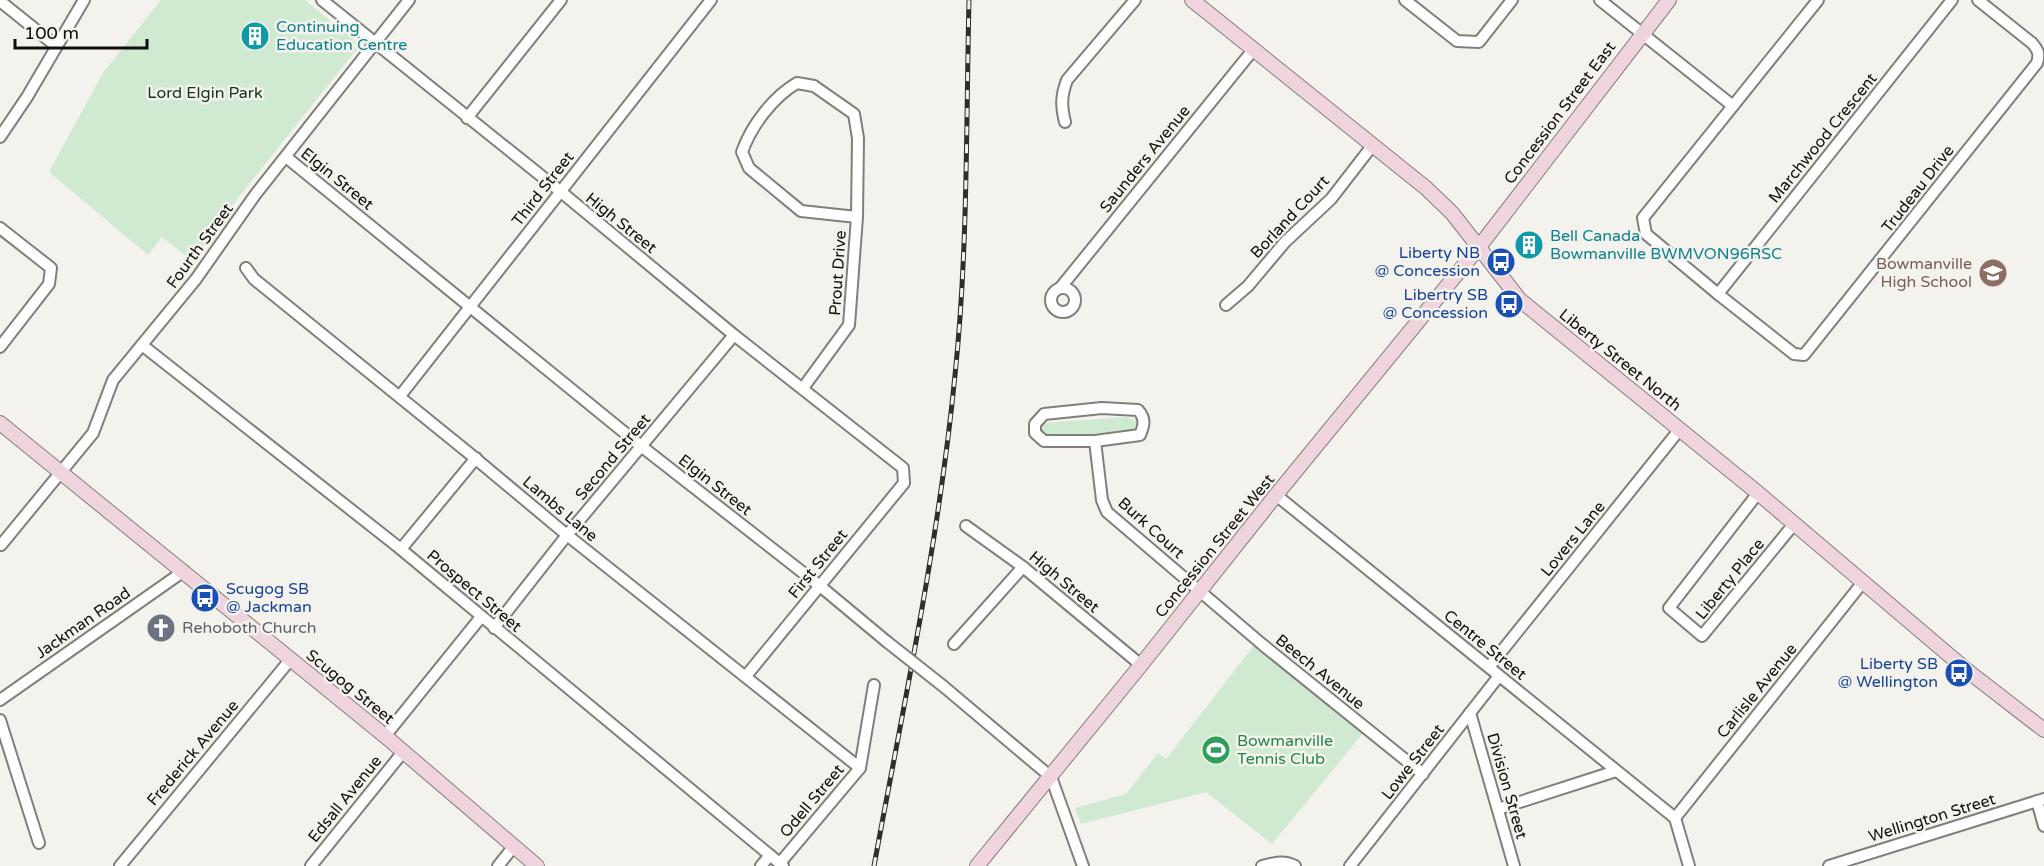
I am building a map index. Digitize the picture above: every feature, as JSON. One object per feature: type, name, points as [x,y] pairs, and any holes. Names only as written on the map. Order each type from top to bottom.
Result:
[{"type":"street","points":[[0,137],[27,98],[84,0]]},
{"type":"street","name":"High Street","points":[[322,0],[560,191],[734,335],[903,468]]},
{"type":"street","name":"Fourth Street","points":[[1,545],[93,433],[113,380],[196,279],[255,195],[409,0]]},
{"type":"street","points":[[467,118],[561,0]]},
{"type":"street","name":"Third Street","points":[[400,396],[711,0]]},
{"type":"street","points":[[1065,122],[1061,106],[1067,80],[1135,0]]},
{"type":"street","name":"Liberty Street North","points":[[1192,0],[1426,188],[1452,213],[1520,300],[1680,429],[1969,672],[2044,730]]},
{"type":"street","points":[[1405,0],[1457,41],[1479,42],[1512,0]]},
{"type":"street","points":[[1600,0],[1733,106]]},
{"type":"street","name":"Concession Street East","points":[[1479,247],[1642,32],[1669,0]]},
{"type":"street","name":"Trudeau Drive","points":[[1818,0],[1643,218],[1646,234],[1794,354],[1804,355],[2037,63],[2038,50],[2032,43],[1978,0]]},
{"type":"street","name":"Marchwood Crescent","points":[[1718,294],[1952,0]]},
{"type":"street","points":[[0,1],[57,46]]},
{"type":"street","name":"Saunders Avenue","points":[[1061,287],[1253,50]]},
{"type":"street","name":"Prout Drive","points":[[803,388],[849,325],[857,217],[858,138],[854,114],[814,86],[797,83],[783,91],[748,136],[742,152],[749,168],[801,211],[857,217]]},
{"type":"street","name":"Borland Court","points":[[1226,305],[1248,286],[1285,242],[1331,199],[1372,146]]},
{"type":"street","name":"Elgin Street","points":[[286,157],[641,446],[820,586],[1051,777]]},
{"type":"street","points":[[0,228],[51,268],[49,284],[0,347]]},
{"type":"street","name":"Concession Street West","points":[[977,866],[1479,247]]},
{"type":"street","name":"Lambs Lane","points":[[246,268],[254,279],[476,458],[567,535],[860,768]]},
{"type":"street","name":"Second Street","points":[[494,628],[567,535],[734,335]]},
{"type":"street","name":"Prospect Street","points":[[142,345],[401,549],[782,865]]},
{"type":"street","points":[[1102,408],[1138,410],[1143,416],[1144,425],[1140,435],[1095,441],[1044,441],[1035,433],[1035,424],[1044,414],[1102,408]]},
{"type":"street","name":"Scugog Street","points":[[0,423],[385,736],[537,866]]},
{"type":"street","name":"Lovers Lane","points":[[1489,668],[1680,429]]},
{"type":"street","name":"Burk Court","points":[[1095,441],[1102,500],[1107,512],[1199,591]]},
{"type":"street","points":[[401,549],[476,458]]},
{"type":"street","name":"First Street","points":[[746,676],[903,483],[903,468]]},
{"type":"street","name":"Liberty Place","points":[[1758,494],[1669,608],[1686,624],[1702,636],[1794,524]]},
{"type":"street","name":"Centre Street","points":[[1276,495],[1675,818]]},
{"type":"street","name":"High Street","points":[[966,526],[1023,567],[1141,665]]},
{"type":"street","points":[[954,644],[1023,567]]},
{"type":"street","name":"Jackman Road","points":[[0,700],[184,571]]},
{"type":"street","name":"Carlisle Avenue","points":[[1675,818],[1863,582]]},
{"type":"street","name":"Beech Avenue","points":[[1199,591],[1423,774]]},
{"type":"street","points":[[385,736],[481,617]]},
{"type":"street","name":"Frederick Avenue","points":[[120,866],[290,660]]},
{"type":"street","name":"Lowe Street","points":[[1350,866],[1499,676]]},
{"type":"street","name":"Odell Street","points":[[782,865],[860,768],[874,685]]},
{"type":"street","name":"Division Street","points":[[1470,713],[1514,866]]},
{"type":"street","points":[[0,720],[39,843]]},
{"type":"street","name":"Edsall Avenue","points":[[311,866],[403,752]]},
{"type":"street","points":[[1498,809],[1616,771]]},
{"type":"street","points":[[1051,777],[1083,866]]},
{"type":"street","points":[[2041,800],[2044,826]]},
{"type":"street","name":"Wellington Street","points":[[1829,866],[2041,800]]},
{"type":"street","points":[[1675,818],[1689,866]]},
{"type":"street","points":[[498,866],[514,846]]},
{"type":"street","points":[[1868,854],[1872,866]]},
{"type":"street","name":"Odell Street","points":[[761,866],[770,855]]},
{"type":"street","points":[[1262,866],[1277,862],[1288,862],[1295,866]]},
{"type":"green space","name":"Lord Elgin Park","points":[[161,0],[305,0],[356,42],[353,46],[357,49],[238,198],[193,261],[162,237],[148,255],[49,172],[103,73]]},
{"type":"green space","points":[[1126,417],[1138,421],[1138,428],[1134,432],[1047,436],[1042,432],[1041,427],[1045,423]]},
{"type":"green space","points":[[1255,644],[1364,732],[1272,844],[1206,792],[1081,824],[1075,808],[1126,794],[1158,753],[1166,759]]},
{"type":"railway","points":[[874,866],[930,560],[955,375],[966,188],[969,0]]},
{"type":"place","name":"Continuing Education Centre","points":[[255,36]]},
{"type":"place","name":"Bell Canada Bowmanville BWMVON96RSC","points":[[1529,245]]},
{"type":"place","name":"Liberty NB @ Concession","points":[[1501,262]]},
{"type":"place","name":"Bowmanville High School","points":[[1993,273]]},
{"type":"place","name":"Libertry SB @ Concession","points":[[1509,304]]},
{"type":"place","name":"Scugog SB @ Jackman","points":[[205,598]]},
{"type":"place","name":"Rehoboth Church","points":[[161,628]]},
{"type":"place","name":"Liberty SB @ Wellington","points":[[1959,673]]},
{"type":"place","name":"Bowmanville Tennis Club","points":[[1216,750]]}]
